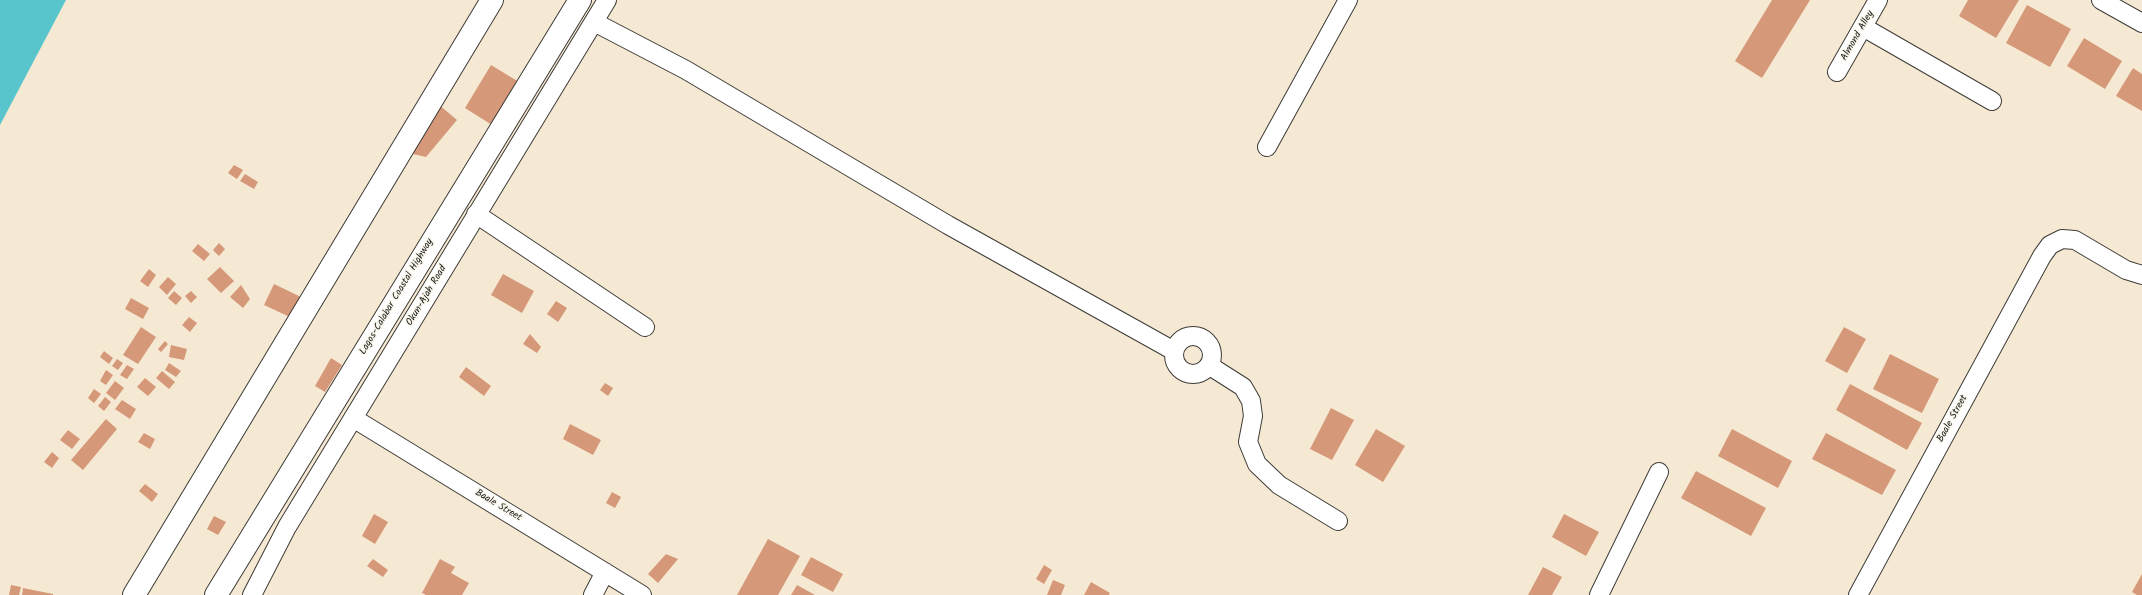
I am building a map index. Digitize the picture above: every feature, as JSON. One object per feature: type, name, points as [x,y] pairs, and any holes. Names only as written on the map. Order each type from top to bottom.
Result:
[{"type":"highway","points":[[134,595],[492,0]]},
{"type":"highway","name":"Lagos-Calabar Coastal Highway","points":[[216,595],[580,0]]},
{"type":"street","name":"Okun-Ajah Road","points":[[252,595],[287,527],[607,0]]},
{"type":"street","points":[[1267,147],[1348,0]]},
{"type":"street","name":"Almond Alley","points":[[1837,72],[1878,0]]},
{"type":"street","points":[[2101,0],[2142,23]]},
{"type":"street","points":[[594,22],[686,70],[948,224],[1174,351]]},
{"type":"street","points":[[1863,27],[1992,101]]},
{"type":"street","points":[[476,214],[646,327]]},
{"type":"street","name":"Baale Street","points":[[1858,595],[2038,263],[2050,245],[2062,239],[2075,240],[2126,270],[2142,275]]},
{"type":"street","points":[[1194,335],[1207,340],[1213,352],[1210,366],[1199,374],[1186,374],[1176,365],[1174,351],[1181,340],[1194,335]]},
{"type":"street","points":[[1210,366],[1244,388],[1251,400],[1253,416],[1248,442],[1257,464],[1279,485],[1338,521]]},
{"type":"street","name":"Baale Street","points":[[353,418],[642,595]]},
{"type":"street","points":[[1599,595],[1659,472]]},
{"type":"street","points":[[593,595],[605,572]]},
{"type":"water","points":[[0,0],[66,0],[0,125]]},
{"type":"building","points":[[1772,0],[1810,0],[1762,78],[1735,61]]},
{"type":"building","points":[[1968,0],[2019,0],[1996,38],[1959,16]]},
{"type":"building","points":[[2027,5],[2071,29],[2050,67],[2006,43]]},
{"type":"building","points":[[2084,38],[2122,61],[2105,89],[2067,66]]},
{"type":"building","points":[[491,65],[519,82],[492,125],[465,108]]},
{"type":"building","points":[[2133,68],[2142,74],[2142,111],[2116,96]]},
{"type":"building","points":[[438,104],[457,120],[426,157],[400,151]]},
{"type":"building","points":[[234,165],[243,170],[237,179],[228,173]]},
{"type":"building","points":[[245,174],[258,182],[254,189],[240,181]]},
{"type":"building","points":[[219,243],[225,249],[219,256],[213,250]]},
{"type":"building","points":[[198,244],[210,254],[204,261],[192,251]]},
{"type":"building","points":[[220,267],[234,281],[221,293],[207,279]]},
{"type":"building","points":[[149,269],[156,275],[148,287],[140,281]]},
{"type":"building","points":[[503,274],[534,291],[522,313],[491,295]]},
{"type":"building","points":[[168,277],[176,284],[167,295],[159,287]]},
{"type":"building","points":[[274,284],[301,297],[292,318],[264,305]]},
{"type":"building","points":[[241,285],[250,299],[243,308],[230,297]]},
{"type":"building","points":[[174,291],[182,298],[176,305],[168,298]]},
{"type":"building","points":[[191,291],[197,297],[191,303],[185,296]]},
{"type":"building","points":[[131,298],[149,308],[143,319],[125,309]]},
{"type":"building","points":[[556,301],[567,308],[558,322],[547,314]]},
{"type":"building","points":[[189,317],[197,323],[190,332],[182,325]]},
{"type":"building","points":[[141,327],[156,337],[138,364],[123,355]]},
{"type":"building","points":[[1844,327],[1866,339],[1847,373],[1825,361]]},
{"type":"building","points":[[530,334],[541,347],[537,353],[523,344]]},
{"type":"building","points":[[165,341],[168,344],[161,352],[158,349]]},
{"type":"building","points":[[171,345],[187,349],[184,360],[169,357]]},
{"type":"building","points":[[104,351],[113,358],[109,364],[100,357]]},
{"type":"building","points":[[1890,354],[1939,379],[1922,413],[1873,389]]},
{"type":"building","points":[[331,358],[342,365],[325,392],[315,386]]},
{"type":"building","points":[[117,359],[123,363],[118,370],[112,366]]},
{"type":"building","points":[[169,363],[181,371],[176,377],[165,370]]},
{"type":"building","points":[[127,365],[134,369],[127,379],[120,375]]},
{"type":"building","points":[[466,367],[491,386],[484,396],[459,377]]},
{"type":"building","points":[[106,370],[113,375],[106,385],[100,381]]},
{"type":"building","points":[[162,371],[175,382],[169,389],[156,378]]},
{"type":"building","points":[[145,378],[156,387],[148,396],[137,387]]},
{"type":"building","points":[[115,381],[124,388],[115,400],[106,393]]},
{"type":"building","points":[[605,383],[613,388],[608,396],[600,390]]},
{"type":"building","points":[[1850,384],[1922,423],[1907,450],[1836,410]]},
{"type":"building","points":[[94,389],[101,394],[94,403],[88,398]]},
{"type":"building","points":[[105,397],[111,402],[104,411],[98,406]]},
{"type":"building","points":[[122,400],[136,409],[130,419],[115,409]]},
{"type":"building","points":[[1331,408],[1354,420],[1332,460],[1310,449]]},
{"type":"building","points":[[106,419],[117,429],[83,470],[71,460]]},
{"type":"building","points":[[570,424],[601,440],[593,455],[563,439]]},
{"type":"building","points":[[1376,429],[1405,446],[1383,482],[1355,465]]},
{"type":"building","points":[[1732,429],[1792,461],[1778,488],[1718,456]]},
{"type":"building","points":[[68,430],[80,439],[72,449],[60,440]]},
{"type":"building","points":[[144,433],[155,439],[150,449],[138,442]]},
{"type":"building","points":[[1826,433],[1896,470],[1882,495],[1812,459]]},
{"type":"building","points":[[52,452],[59,458],[52,468],[44,462]]},
{"type":"building","points":[[1696,471],[1766,508],[1751,536],[1681,498]]},
{"type":"building","points":[[145,484],[158,494],[152,502],[139,491]]},
{"type":"building","points":[[612,492],[621,497],[615,508],[606,503]]},
{"type":"building","points":[[374,514],[388,522],[375,544],[362,536]]},
{"type":"building","points":[[1564,514],[1599,532],[1586,556],[1552,537]]},
{"type":"building","points":[[214,516],[226,522],[218,535],[207,529]]},
{"type":"building","points":[[768,539],[800,556],[778,595],[737,595]]},
{"type":"building","points":[[666,554],[678,559],[658,583],[648,574]]},
{"type":"building","points":[[811,557],[843,574],[833,592],[801,575]]},
{"type":"building","points":[[373,559],[388,570],[383,577],[367,566]]},
{"type":"building","points":[[440,559],[455,567],[451,573],[469,583],[462,595],[426,595],[422,593]]},
{"type":"building","points":[[1044,565],[1052,570],[1044,584],[1036,579]]},
{"type":"building","points":[[1543,567],[1562,577],[1552,595],[1528,595]]},
{"type":"building","points":[[2142,574],[2142,595],[2137,595],[2132,592]]},
{"type":"building","points":[[1053,580],[1065,585],[1061,595],[1047,595]]},
{"type":"building","points":[[1091,582],[1110,593],[1109,595],[1084,595]]},
{"type":"building","points":[[11,585],[21,587],[19,595],[9,595]]},
{"type":"building","points":[[797,585],[815,595],[791,595]]},
{"type":"building","points":[[23,588],[53,594],[53,595],[22,595]]}]
